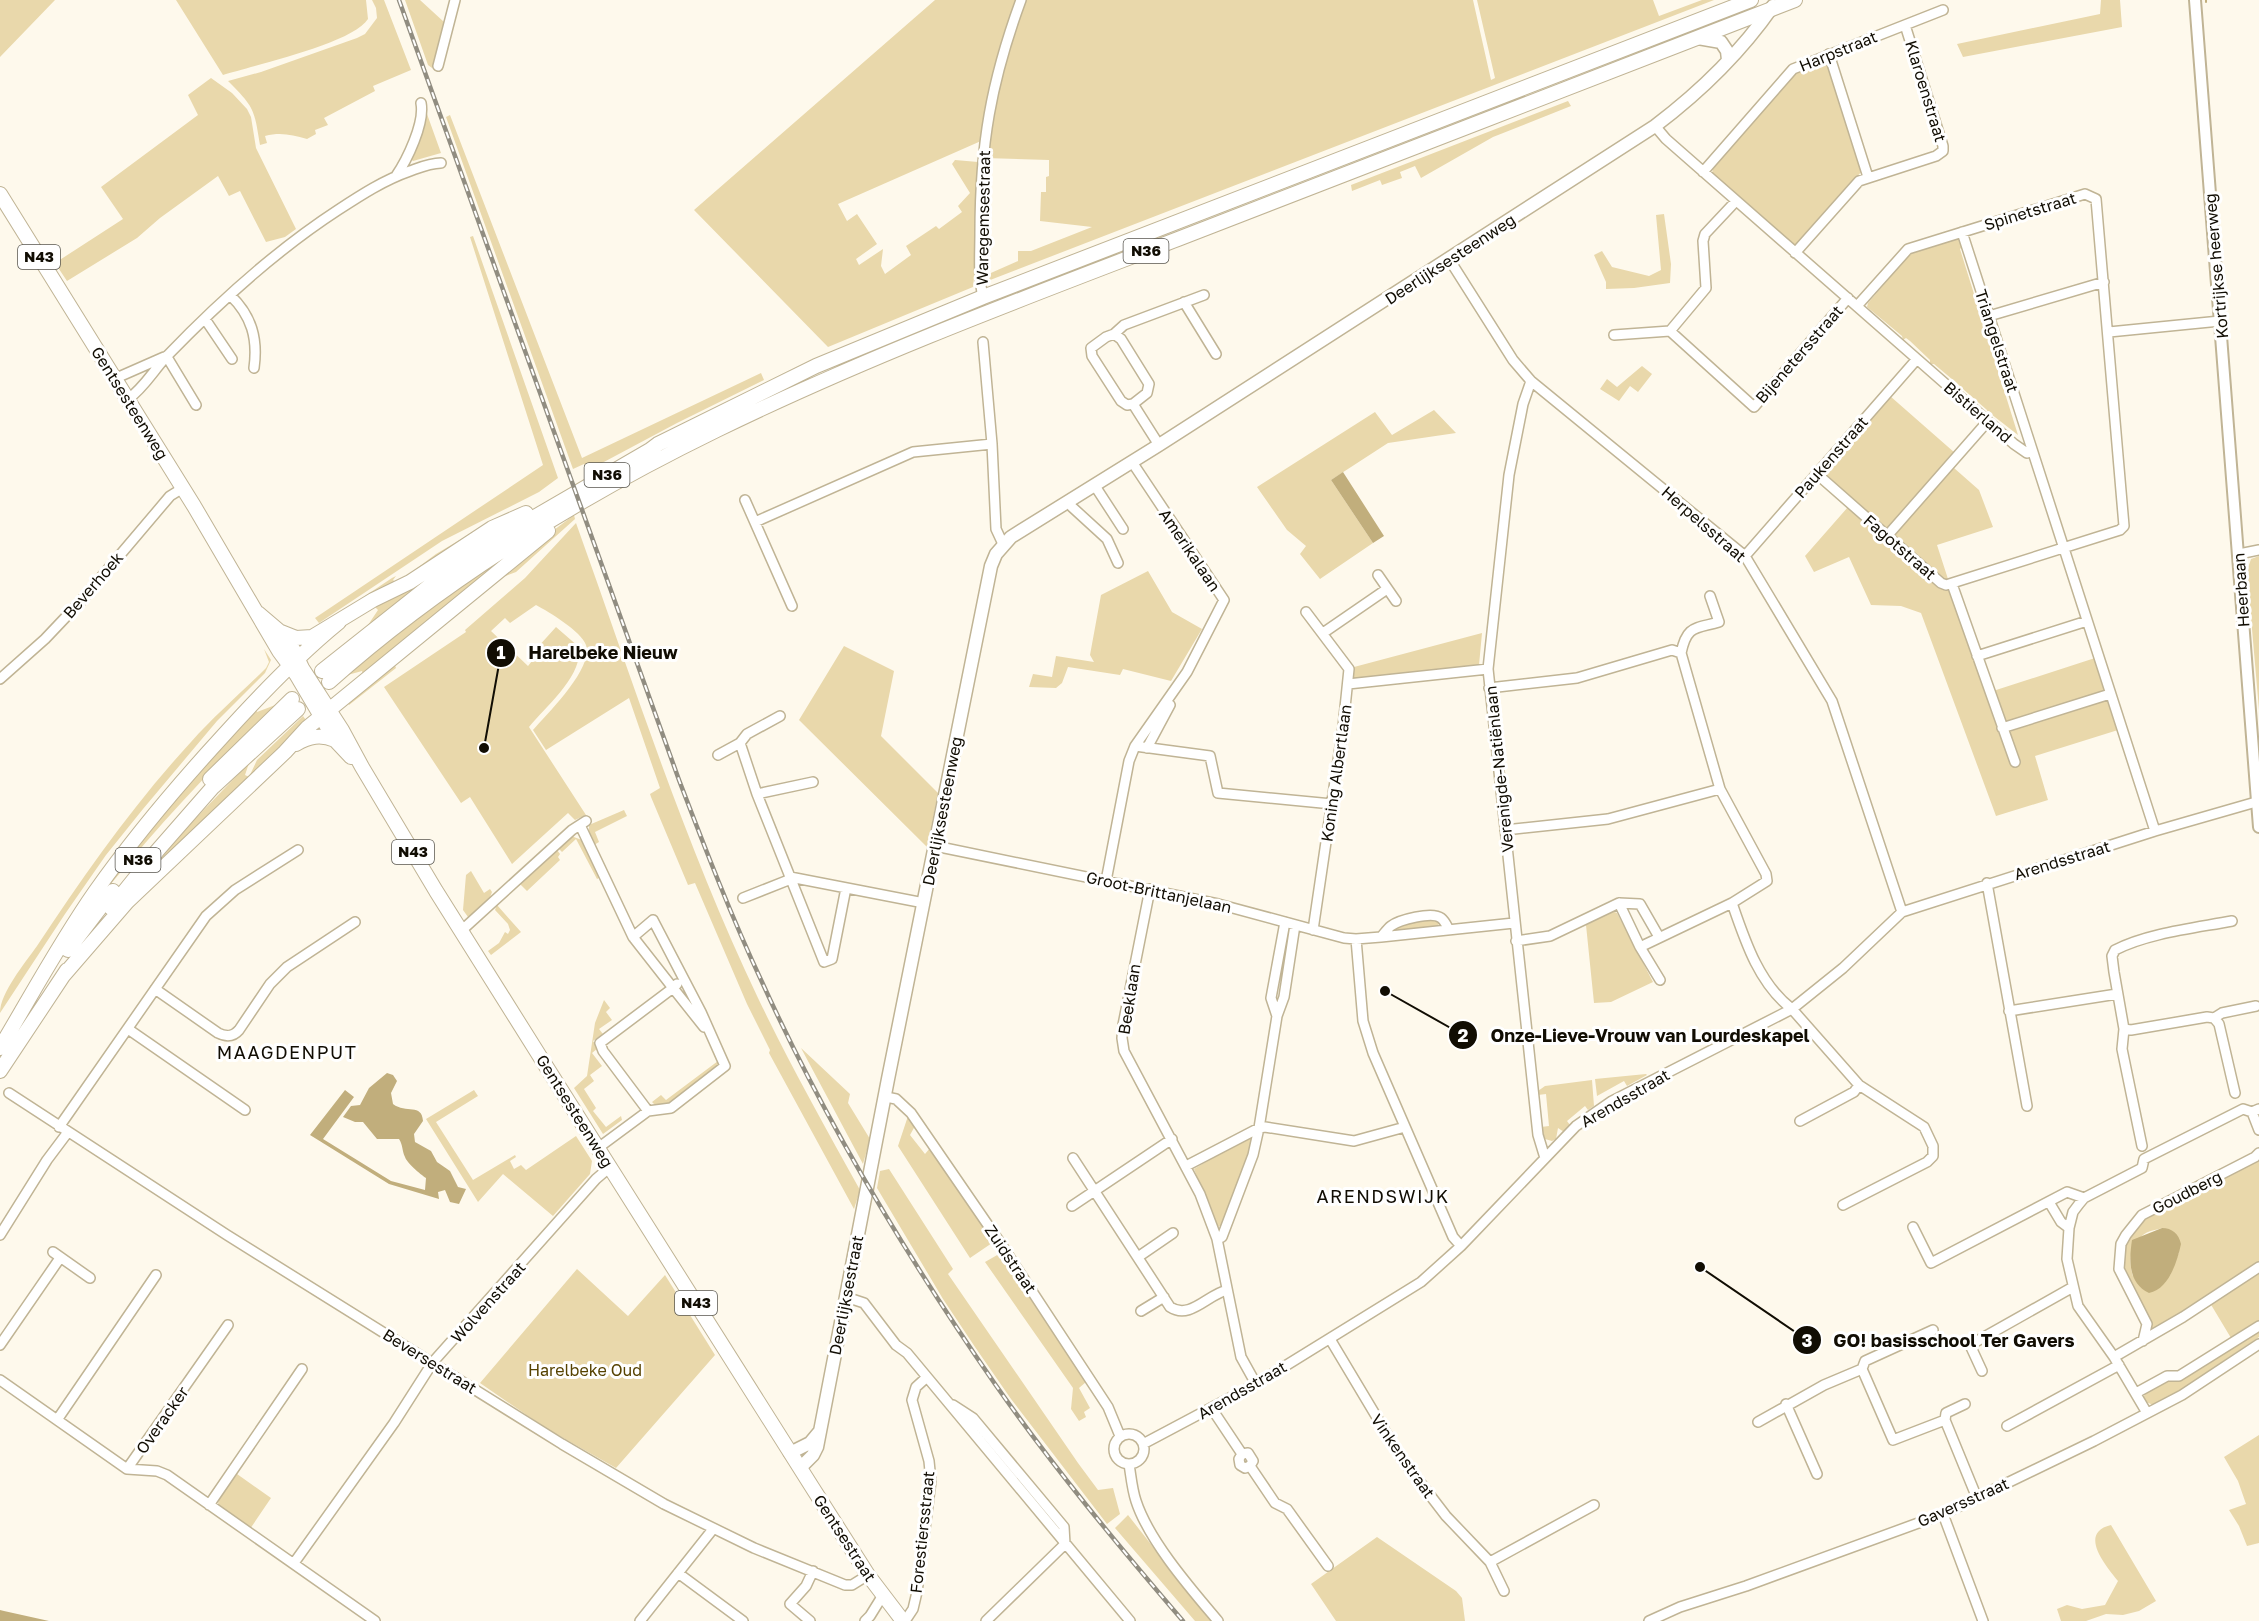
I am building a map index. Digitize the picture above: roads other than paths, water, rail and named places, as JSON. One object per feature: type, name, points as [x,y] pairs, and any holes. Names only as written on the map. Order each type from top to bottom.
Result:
[{"type":"main road","name":"N36","points":[[1751,0],[982,297],[816,366],[658,444],[495,540],[433,583],[326,676],[356,658],[439,593],[568,509],[682,448],[753,414],[904,346],[1046,289],[1783,3]]},
{"type":"main road","name":"Deerlijksesteenweg","points":[[874,1159],[992,566],[1003,544],[1655,126],[1706,84],[1783,3]]},
{"type":"main road","points":[[1696,38],[1721,42],[1727,51],[1728,60]]},
{"type":"main road","name":"Gentsesteenweg","points":[[0,194],[258,613],[293,661],[325,714],[335,740],[362,767]]},
{"type":"main road","points":[[278,630],[291,637],[304,639],[312,637],[373,600],[410,582],[492,528],[539,507],[648,446],[658,444]]},
{"type":"main road","points":[[63,976],[127,902],[285,752],[307,728],[518,554],[595,495]]},
{"type":"main road","name":"Gentsesteenweg","points":[[258,613],[278,630],[293,661]]},
{"type":"main road","points":[[2,1044],[68,934],[116,863],[177,787],[293,661],[339,622]]},
{"type":"main road","name":"N36","points":[[0,1071],[97,926],[156,851],[213,787],[295,704],[212,777],[150,844],[63,956],[2,1044]]},
{"type":"main road","name":"Gentsesteenweg","points":[[325,714],[342,730],[461,931],[790,1453]]},
{"type":"main road","points":[[285,752],[311,737],[326,737],[335,740]]},
{"type":"main road","name":"Deerlijksestraat","points":[[800,1468],[813,1455],[817,1447],[874,1159]]},
{"type":"main road","points":[[790,1453],[810,1443],[820,1430]]},
{"type":"main road","name":"Gentsestraat","points":[[790,1453],[868,1575],[904,1621]]},
{"type":"street","points":[[438,66],[455,0]]},
{"type":"street","name":"Waregemsestraat","points":[[982,297],[979,271],[982,156],[999,63],[1021,0]]},
{"type":"street","name":"Kortrijkse heerweg","points":[[2195,0],[2237,532]]},
{"type":"street","name":"Harpstraat","points":[[1703,172],[1793,69],[1943,10]]},
{"type":"street","name":"Klaroenstraat","points":[[1796,253],[1859,181],[1936,156],[1943,151],[1944,146],[1905,25]]},
{"type":"street","points":[[1829,54],[1868,177]]},
{"type":"street","points":[[396,176],[418,127],[422,115],[421,103]]},
{"type":"street","name":"Bistierland","points":[[1655,126],[1703,172],[2014,444],[2027,453],[2032,451],[2155,831]]},
{"type":"street","points":[[127,400],[138,392],[167,357],[259,267],[307,231],[370,189],[396,176],[433,163],[441,163]]},
{"type":"street","name":"Spinetstraat","points":[[1857,306],[1908,249],[2085,194],[2096,199],[2124,526],[2120,530],[2063,548]]},
{"type":"street","points":[[1614,335],[1670,331],[1706,288],[1703,241],[1705,234],[1736,201]]},
{"type":"street","name":"Triangelstraat","points":[[1962,232],[2032,451]]},
{"type":"street","name":"Herpelsstraat","points":[[1449,259],[1513,360],[1531,381],[1745,556],[1832,701],[1902,912]]},
{"type":"street","points":[[1989,316],[2104,282]]},
{"type":"street","points":[[230,295],[240,305],[255,340],[257,349],[254,369]]},
{"type":"street","points":[[1114,334],[1121,339],[1149,384],[1148,393],[1133,404],[1127,405],[1121,401],[1091,353],[1094,345],[1114,334],[1124,325],[1204,295]]},
{"type":"street","name":"Bijenetersstraat","points":[[1670,331],[1754,407],[1848,298]]},
{"type":"street","points":[[1184,302],[1215,354]]},
{"type":"street","points":[[206,319],[232,359]]},
{"type":"street","points":[[2109,332],[2220,321]]},
{"type":"street","points":[[983,342],[992,444],[996,530],[1003,544]]},
{"type":"street","points":[[114,379],[167,357]]},
{"type":"street","points":[[167,357],[196,405]]},
{"type":"street","name":"Paukenstraat","points":[[1745,556],[1917,359]]},
{"type":"street","name":"Verenigde-Natiënlaan","points":[[1531,381],[1523,404],[1509,475],[1488,669],[1538,1135],[1545,1158]]},
{"type":"street","points":[[1133,404],[1159,445]]},
{"type":"street","points":[[1887,536],[1988,421]]},
{"type":"street","points":[[755,522],[913,452],[992,444]]},
{"type":"street","name":"Amerikalaan","points":[[1131,462],[1224,600],[1147,748]]},
{"type":"street","name":"Fagotstraat","points":[[1817,474],[1941,583],[1952,584],[2063,548]]},
{"type":"street","points":[[1095,486],[1123,529]]},
{"type":"street","name":"Beverhoek","points":[[0,679],[52,631],[170,496],[183,488]]},
{"type":"street","points":[[745,500],[792,606]]},
{"type":"street","points":[[1069,501],[1072,507],[1107,539],[1118,563]]},
{"type":"street","name":"Heerbaan","points":[[2237,532],[2259,827]]},
{"type":"street","points":[[2239,554],[2259,550]]},
{"type":"street","points":[[1378,575],[1396,601]]},
{"type":"street","points":[[1952,584],[2014,762]]},
{"type":"street","points":[[1323,633],[1387,589]]},
{"type":"street","points":[[1640,947],[1732,903],[1767,881],[1766,874],[1720,789],[1681,653],[1685,635],[1690,631],[1719,622],[1710,596]]},
{"type":"street","points":[[1306,612],[1349,669],[1348,684]]},
{"type":"street","points":[[1977,656],[2087,621]]},
{"type":"street","points":[[1489,688],[1577,678],[1672,650],[1681,653]]},
{"type":"street","name":"Koning Albertlaan","points":[[1313,930],[1348,684],[1488,669]]},
{"type":"street","name":"Amerikalaan","points":[[1106,881],[1129,761],[1135,746],[1187,672]]},
{"type":"street","points":[[2002,728],[2110,694]]},
{"type":"street","points":[[718,755],[740,743],[747,734],[780,716]]},
{"type":"street","points":[[740,743],[757,794],[824,962],[832,959],[846,888]]},
{"type":"street","points":[[1135,746],[1210,756],[1218,793],[1332,804]]},
{"type":"street","points":[[757,794],[813,782]]},
{"type":"street","points":[[1505,830],[1608,819],[1720,789]]},
{"type":"street","name":"Arendsstraat","points":[[1143,1444],[1256,1384],[1421,1282],[1461,1246],[1576,1126],[1596,1110],[1792,1009],[1843,968],[1902,912],[1987,883],[2256,802]]},
{"type":"street","points":[[461,931],[572,830],[583,823],[633,937],[712,1038]]},
{"type":"street","name":"Groot-Brittanjelaan","points":[[935,846],[1218,904],[1313,930],[1356,939],[1514,922]]},
{"type":"street","points":[[0,1234],[128,1029],[206,916],[235,890],[298,850]]},
{"type":"street","points":[[743,898],[791,878],[924,903]]},
{"type":"street","points":[[1987,883],[2027,1106]]},
{"type":"street","name":"Beeklaan","points":[[1150,889],[1122,1038],[1124,1051],[1200,1194],[1216,1239],[1241,1357],[1256,1384]]},
{"type":"street","points":[[1516,941],[1550,936],[1619,903],[1640,904],[1659,937]]},
{"type":"street","points":[[1619,903],[1640,947],[1660,980]]},
{"type":"street","points":[[1732,903],[1752,958],[1782,1002],[1792,1009],[1859,1085],[1924,1127],[1933,1146],[1933,1156],[1927,1161],[1843,1205]]},
{"type":"street","points":[[1381,938],[1392,925],[1415,917],[1430,915],[1444,920],[1449,930]]},
{"type":"street","points":[[598,1148],[648,1111],[671,1108],[725,1066],[653,920],[633,937]]},
{"type":"street","points":[[2142,1146],[2122,1049],[2124,1029],[2112,956],[2115,950],[2124,945],[2180,930],[2232,921]]},
{"type":"street","points":[[155,989],[218,1033],[232,1036],[239,1030],[270,984],[287,967],[355,922]]},
{"type":"street","points":[[1276,1016],[1271,998],[1285,922]]},
{"type":"street","points":[[1216,1239],[1222,1237],[1253,1155],[1276,1016],[1284,997],[1295,925]]},
{"type":"street","points":[[1356,939],[1363,1021],[1372,1053],[1453,1237],[1461,1246]]},
{"type":"street","points":[[648,1111],[603,1051],[600,1043],[684,979]]},
{"type":"street","points":[[2009,1011],[2117,994]]},
{"type":"street","points":[[2124,1029],[2131,1030],[2207,1017],[2214,1018],[2222,1013],[2256,1006]]},
{"type":"street","points":[[2214,1018],[2219,1024],[2235,1093]]},
{"type":"street","points":[[128,1029],[245,1110]]},
{"type":"street","points":[[1800,1121],[1854,1092],[1859,1085]]},
{"type":"street","name":"Beversestraat","points":[[9,1093],[227,1235],[572,1450],[664,1504],[754,1548],[849,1586],[868,1575]]},
{"type":"street","name":"Zuidstraat","points":[[886,1097],[896,1100],[911,1113],[1102,1397],[1120,1436],[1115,1442],[1114,1452],[1118,1460],[1129,1464],[1136,1501],[1146,1522],[1176,1568],[1218,1621]]},
{"type":"street","points":[[2147,1413],[2116,1361],[2078,1306],[2067,1259],[2069,1228],[2073,1212],[2084,1198],[2142,1168],[2144,1159],[2243,1109],[2256,1110],[2259,1130]]},
{"type":"street","points":[[1186,1166],[1259,1128],[1265,1127],[1354,1141],[1404,1128]]},
{"type":"street","points":[[1072,1206],[1172,1139]]},
{"type":"street","name":"Goudberg","points":[[2143,1341],[2147,1324],[2119,1269],[2121,1244],[2126,1235],[2142,1215],[2259,1153]]},
{"type":"street","points":[[1073,1158],[1170,1307],[1178,1312],[1187,1311],[1218,1292],[1227,1290]]},
{"type":"street","name":"Wolvenstraat","points":[[294,1563],[388,1431],[433,1362],[596,1179],[610,1167]]},
{"type":"street","points":[[1913,1227],[1931,1263],[2067,1192],[2084,1198]]},
{"type":"street","points":[[2049,1202],[2061,1222],[2069,1228]]},
{"type":"street","points":[[1138,1257],[1173,1233]]},
{"type":"street","points":[[0,1346],[57,1255],[90,1278]]},
{"type":"street","points":[[2007,1426],[2116,1361],[2143,1341],[2259,1267]]},
{"type":"street","points":[[57,1420],[156,1275]]},
{"type":"street","points":[[1982,1371],[1970,1345],[2073,1287]]},
{"type":"street","points":[[846,1297],[864,1303],[896,1345],[907,1353],[946,1401],[973,1418],[981,1427],[1064,1527],[1065,1545],[1130,1621]]},
{"type":"street","points":[[1141,1311],[1164,1297]]},
{"type":"street","name":"Overacker","points":[[127,1469],[228,1325]]},
{"type":"street","points":[[2136,1393],[2167,1376],[2179,1376],[2208,1360],[2259,1326]]},
{"type":"street","points":[[1933,1330],[1865,1361],[1862,1369],[1893,1440],[1945,1420]]},
{"type":"street","name":"Vinkenstraat","points":[[1330,1339],[1400,1456],[1446,1516],[1490,1562],[1504,1591]]},
{"type":"street","name":"Gaversstraat","points":[[1649,1621],[1680,1607],[1774,1576],[1943,1514],[2182,1395],[2259,1344]]},
{"type":"street","points":[[1758,1422],[1786,1404],[1862,1369]]},
{"type":"street","points":[[209,1505],[302,1370]]},
{"type":"street","name":"Forestiersstraat","points":[[904,1621],[913,1609],[917,1592],[931,1481],[929,1461],[912,1400],[916,1387],[927,1377]]},
{"type":"street","points":[[0,1380],[127,1469]]},
{"type":"street","points":[[1786,1404],[1817,1474]]},
{"type":"street","points":[[1965,1404],[1946,1413],[1945,1420],[1977,1498]]},
{"type":"street","points":[[1212,1409],[1242,1454],[1248,1453],[1252,1457],[1253,1462],[1250,1466],[1275,1503],[1287,1509],[1328,1566]]},
{"type":"street","points":[[1120,1436],[1132,1434],[1143,1444],[1141,1457],[1129,1464]]},
{"type":"street","name":"Overacker","points":[[127,1469],[157,1471],[167,1475],[375,1621]]},
{"type":"street","points":[[1490,1562],[1594,1505]]},
{"type":"street","points":[[1943,1514],[1983,1621]]},
{"type":"street","points":[[640,1621],[713,1529]]},
{"type":"street","points":[[990,1619],[1065,1545]]},
{"type":"street","points":[[810,1621],[790,1604],[806,1586],[813,1571]]},
{"type":"street","points":[[678,1573],[742,1621]]},
{"type":"street","points":[[865,1621],[883,1595]]},
{"type":"railway","points":[[399,0],[679,780],[740,932],[787,1035],[841,1138],[899,1238],[962,1336],[1017,1415],[1063,1475],[1183,1621]]},
{"type":"place","name":"Harelbeke Nieuw","points":[[484,748]]},
{"type":"place","name":"Onze-Lieve-Vrouw van Lourdeskapel","points":[[1385,991]]},
{"type":"place","name":"GO! basisschool Ter Gavers","points":[[1700,1267]]},
{"type":"district","name":"MAAGDENPUT","points":[[287,1053]]},
{"type":"district","name":"ARENDSWIJK","points":[[1383,1197]]},
{"type":"park label","name":"Harelbeke Oud","points":[[585,1370]]}]
